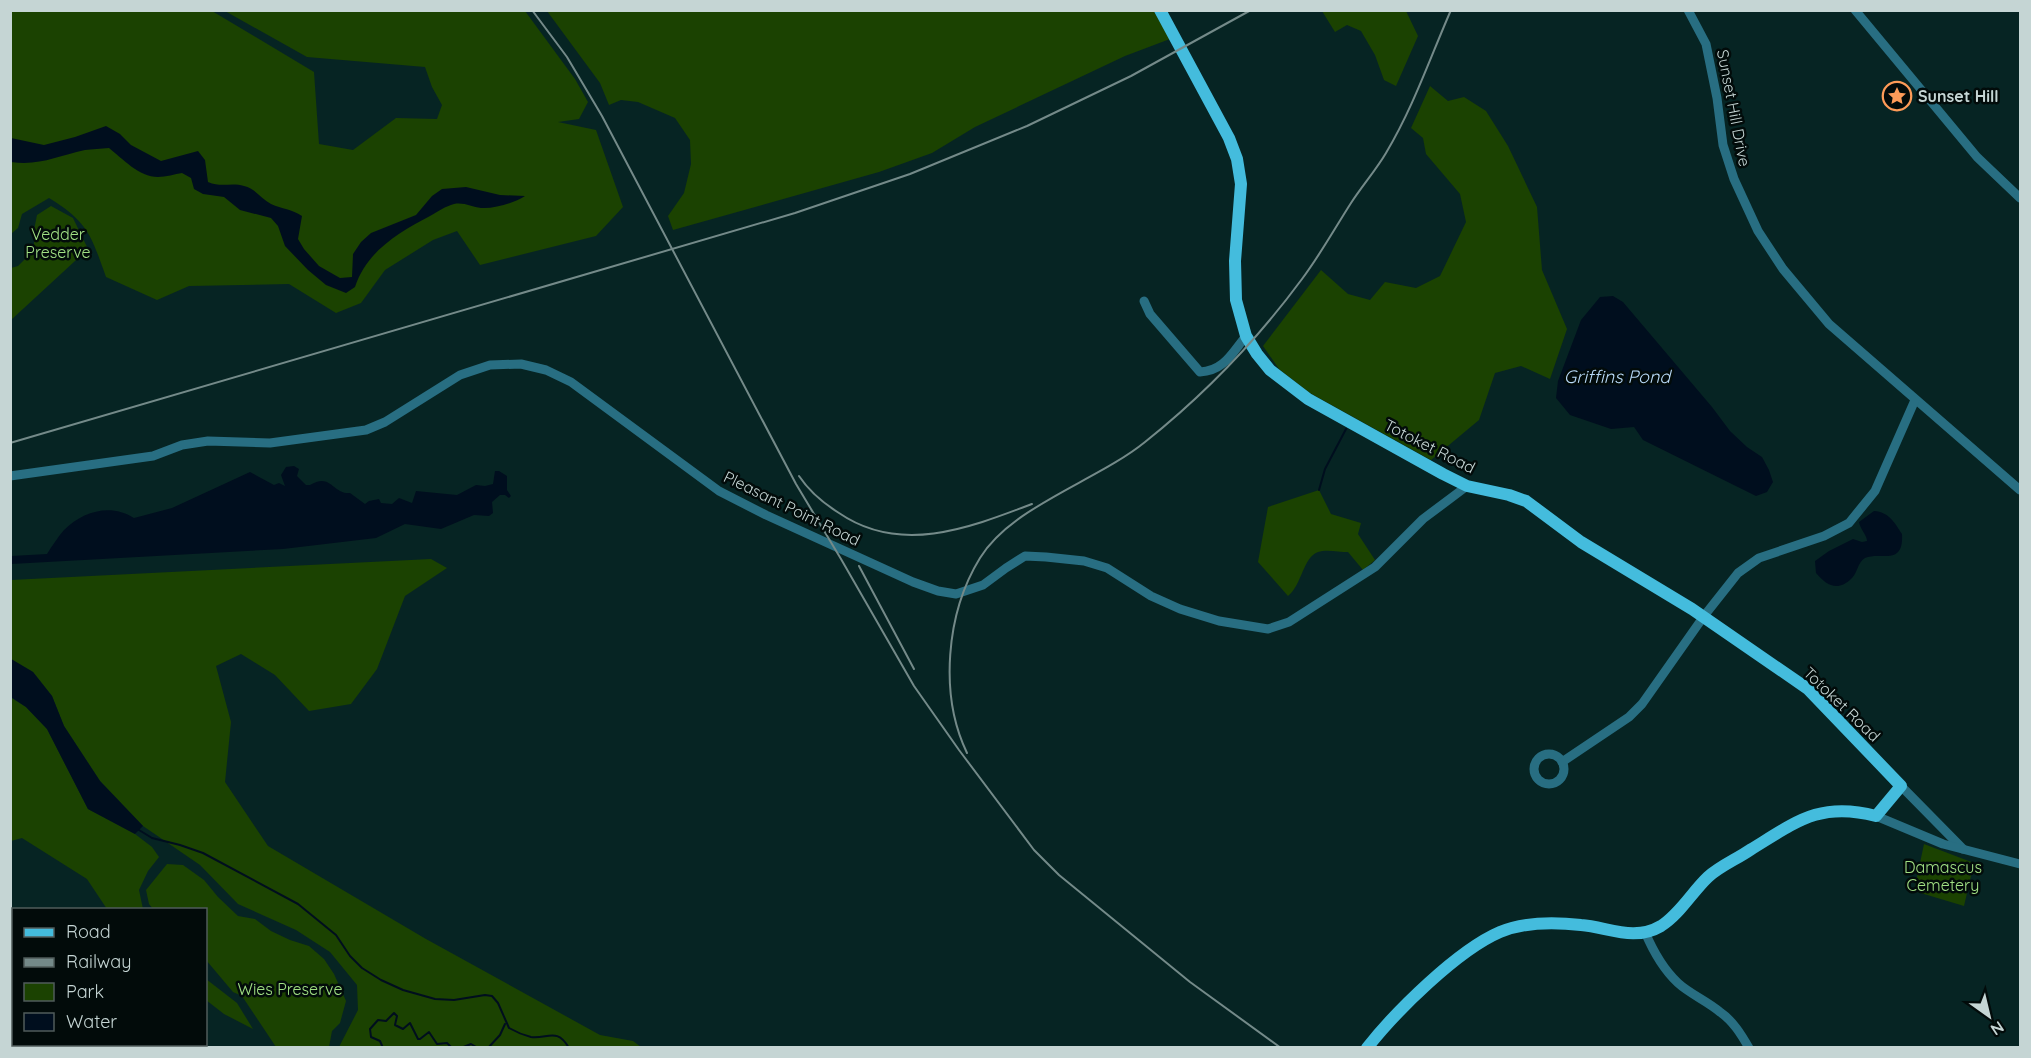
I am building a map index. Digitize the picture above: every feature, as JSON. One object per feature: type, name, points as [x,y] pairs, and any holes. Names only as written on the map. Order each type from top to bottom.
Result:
[{"type":"main road","name":"Totoket Road","points":[[1160,10],[1229,138],[1237,159],[1241,177],[1241,198],[1234,284],[1239,315],[1246,336],[1264,364],[1293,389],[1359,428],[1467,486],[1526,501],[1581,542],[1704,616],[1808,689],[1901,786]]},
{"type":"main road","points":[[1367,1047],[1405,1006],[1478,943],[1518,927],[1557,923],[1584,925],[1629,934],[1645,932],[1660,926],[1671,917],[1710,875],[1791,825],[1813,814],[1830,810],[1855,811],[1876,816],[1901,786]]},
{"type":"street","name":"Sunset Hill Drive","points":[[1688,10],[1706,44],[1717,98],[1723,145],[1732,174],[1758,231],[1783,269],[1829,324],[2020,490]]},
{"type":"street","points":[[1855,10],[1977,157],[2020,198]]},
{"type":"street","points":[[1144,301],[1149,314],[1200,372],[1209,372],[1227,362],[1246,336]]},
{"type":"street","name":"Pleasant Point Road","points":[[10,476],[153,456],[182,446],[208,441],[270,443],[366,430],[385,422],[460,375],[490,365],[521,364],[546,370],[571,382],[719,491],[766,515],[913,582],[938,591],[962,593],[983,585],[1025,556],[1046,556],[1084,561],[1107,568],[1151,596],[1180,609],[1219,621],[1268,629],[1289,622],[1375,567],[1422,519],[1467,486]]},
{"type":"street","points":[[1562,762],[1629,717],[1642,704],[1732,579],[1759,558],[1824,536],[1850,523],[1875,491],[1915,400]]},
{"type":"street","name":"Totoket Road","points":[[1901,786],[1963,849]]},
{"type":"street","points":[[1876,816],[1929,839],[2020,864]]},
{"type":"street","points":[[1645,932],[1653,950],[1680,985],[1722,1013],[1733,1023],[1749,1047]]},
{"type":"green space","points":[[11,10],[212,11],[314,72],[319,144],[353,150],[396,118],[437,119],[442,105],[425,67],[307,57],[225,11],[525,11],[575,79],[588,102],[579,119],[558,122],[596,130],[623,207],[596,236],[480,265],[457,231],[433,240],[385,270],[361,303],[336,313],[289,284],[189,286],[157,300],[106,277],[92,240],[80,222],[49,198],[22,214],[18,228],[11,234]]},
{"type":"green space","points":[[1153,10],[1170,39],[1125,56],[975,127],[932,153],[879,172],[673,230],[668,216],[684,193],[691,164],[690,140],[675,118],[638,102],[621,100],[609,105],[600,83],[547,11]]},
{"type":"green space","points":[[1322,11],[1406,11],[1418,36],[1396,86],[1384,80],[1375,55],[1361,31],[1347,25],[1335,32]]},
{"type":"green space","points":[[1430,86],[1448,101],[1464,97],[1486,111],[1508,146],[1537,207],[1542,270],[1567,329],[1550,379],[1521,366],[1495,373],[1479,420],[1431,460],[1310,393],[1279,369],[1263,346],[1321,270],[1348,294],[1370,300],[1385,282],[1416,288],[1440,276],[1466,222],[1460,194],[1426,154],[1423,138],[1411,128]]},
{"type":"green space","name":"Vedder Preserve","points":[[51,206],[73,218],[88,249],[11,320],[11,268],[18,266],[34,250],[37,215]]},
{"type":"green space","points":[[1319,490],[1331,514],[1361,523],[1358,534],[1375,560],[1363,570],[1348,552],[1318,552],[1309,559],[1293,591],[1288,596],[1258,562],[1268,507]]},
{"type":"green space","points":[[431,559],[447,568],[405,596],[377,669],[351,704],[309,711],[275,675],[241,654],[216,666],[231,722],[225,782],[268,846],[426,939],[600,1035],[633,1041],[641,1047],[339,1047],[358,1010],[357,985],[330,952],[296,930],[238,904],[200,865],[143,826],[100,781],[64,726],[52,696],[33,672],[11,659],[11,580]]},
{"type":"green space","points":[[10,697],[26,707],[47,729],[88,809],[135,834],[152,847],[159,857],[148,871],[139,890],[143,908],[106,908],[87,879],[22,838],[11,841]]},
{"type":"green space","name":"Damascus Cemetery","points":[[1924,844],[1974,863],[1964,906],[1914,891]]},
{"type":"green space","name":"Wies Preserve","points":[[167,864],[183,865],[204,880],[238,916],[255,919],[271,931],[309,946],[324,959],[334,974],[346,1001],[340,1023],[332,1031],[329,1047],[276,1047],[242,996],[233,992],[207,961],[207,908],[152,908],[146,890]]},
{"type":"green space","points":[[207,980],[237,1003],[253,1029],[224,1014],[207,1001]]},
{"type":"water","points":[[106,126],[120,134],[131,145],[161,161],[198,151],[205,160],[208,182],[248,187],[271,204],[302,216],[298,239],[304,249],[319,266],[340,278],[352,277],[353,254],[371,233],[416,215],[432,196],[442,189],[466,187],[500,195],[525,196],[492,208],[458,204],[442,209],[385,244],[367,263],[355,287],[346,293],[326,285],[308,270],[285,246],[278,226],[271,218],[240,210],[224,197],[203,194],[194,189],[191,178],[182,173],[158,177],[144,174],[109,148],[85,150],[40,162],[11,162],[11,138],[44,145]]},
{"type":"water","name":"Griffins Pond","points":[[1613,296],[1623,302],[1730,431],[1762,457],[1773,482],[1767,492],[1756,496],[1643,440],[1634,427],[1611,429],[1570,415],[1556,398],[1558,381],[1581,320],[1600,297]]},
{"type":"water","points":[[294,466],[299,469],[297,476],[306,485],[327,482],[339,490],[350,493],[365,504],[379,499],[381,503],[392,504],[399,498],[412,503],[416,491],[457,495],[476,485],[493,484],[495,471],[507,476],[507,490],[511,496],[509,498],[500,495],[492,502],[493,513],[489,516],[474,515],[441,529],[405,524],[376,538],[283,549],[11,564],[11,556],[47,554],[64,530],[88,514],[107,510],[125,513],[134,518],[172,508],[250,472],[274,485],[279,483],[285,486],[281,475],[286,467]]},
{"type":"water","points":[[1874,511],[1888,516],[1902,534],[1899,551],[1890,556],[1865,558],[1860,562],[1852,578],[1842,585],[1833,586],[1824,581],[1816,573],[1815,561],[1853,539],[1867,541],[1859,522]]},
{"type":"water","points":[[11,659],[33,672],[52,696],[64,726],[100,781],[143,826],[135,834],[88,809],[47,729],[26,707],[11,697]]},
{"type":"waterway","points":[[1319,490],[1325,469],[1346,429]]},
{"type":"waterway","points":[[139,830],[152,838],[203,853],[298,904],[336,935],[350,956],[362,968],[381,980],[403,990],[435,999],[454,1000],[492,996],[498,1003],[509,1028],[531,1037],[556,1036],[569,1048]]},
{"type":"waterway","points":[[383,1048],[380,1041],[371,1037],[370,1029],[378,1020],[386,1021],[394,1013],[397,1016],[395,1025],[403,1029],[410,1023],[418,1039],[429,1032],[437,1044],[447,1043],[452,1048]]},
{"type":"waterway","points":[[488,1048],[500,1035],[505,1024]]},
{"type":"waterway","points":[[461,1048],[471,1044],[478,1048]]},
{"type":"railway","points":[[532,10],[567,57],[602,116],[796,484],[914,686],[959,750],[1034,850],[1059,875],[1190,982],[1281,1048]]},
{"type":"railway","points":[[10,443],[795,213],[910,174],[1027,126],[1131,76],[1251,10]]},
{"type":"railway","points":[[967,753],[952,706],[950,654],[960,604],[980,558],[994,540],[1013,523],[1145,442],[1209,386],[1267,324],[1309,270],[1396,136],[1451,10]]},
{"type":"railway","points":[[799,476],[807,487],[839,513],[862,526],[886,533],[910,535],[935,533],[984,521],[1032,504]]},
{"type":"railway","points":[[859,566],[914,669]]},
{"type":"place","name":"Sunset Hill","points":[[1897,96]]}]
